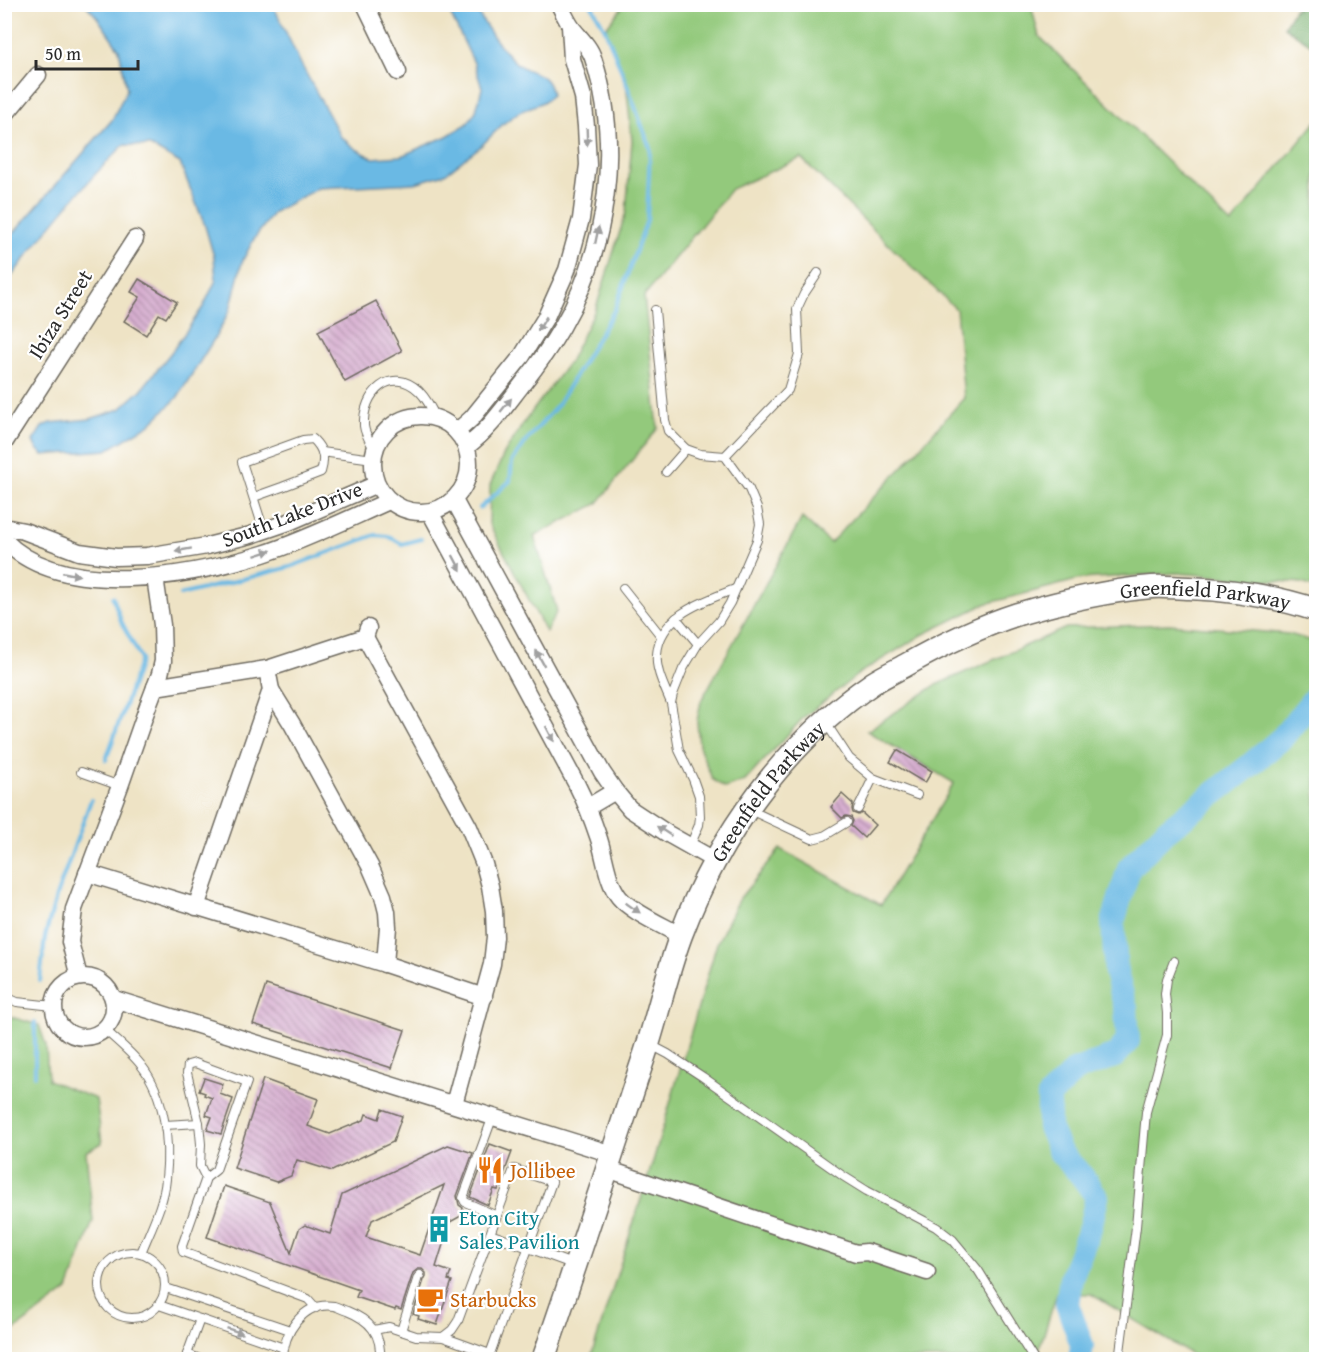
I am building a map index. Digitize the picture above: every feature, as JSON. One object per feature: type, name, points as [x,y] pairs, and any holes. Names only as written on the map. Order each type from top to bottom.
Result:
[{"type":"main road","name":"Greenfield Parkway","points":[[543,1359],[610,1161],[681,936],[714,860],[769,780],[803,742],[825,721],[875,682],[930,651],[985,625],[1056,602],[1155,587],[1251,594],[1317,609]]},
{"type":"street","points":[[364,4],[398,72]]},
{"type":"street","points":[[466,447],[483,433],[505,407],[552,343],[576,300],[595,247],[608,165],[608,125],[603,92],[592,54],[570,26],[559,4]]},
{"type":"street","points":[[456,431],[464,426],[522,356],[546,317],[567,270],[580,219],[588,165],[583,97],[572,59],[570,26]]},
{"type":"street","points":[[4,116],[38,75]]},
{"type":"street","name":"Ibiza Street","points":[[4,443],[135,239]]},
{"type":"street","points":[[411,417],[436,419],[456,431],[466,447],[469,460],[468,475],[463,488],[454,500],[430,512],[415,512],[389,501],[377,484],[374,472],[374,455],[384,434],[399,422],[411,417]]},
{"type":"street","name":"South Lake Drive","points":[[4,527],[24,531],[79,552],[116,557],[147,556],[189,549],[264,531],[377,484]]},
{"type":"street","points":[[454,500],[602,772],[615,791],[630,809],[714,860]]},
{"type":"street","name":"South Lake Drive","points":[[4,540],[41,566],[70,574],[112,579],[155,577],[222,565],[262,554],[389,501]]},
{"type":"street","points":[[430,512],[572,774],[599,837],[612,886],[620,898],[634,909],[681,936]]},
{"type":"street","points":[[79,977],[70,942],[74,909],[163,661],[162,625],[155,577]]},
{"type":"street","points":[[155,687],[267,669],[366,633],[469,827],[490,886],[495,937],[492,963],[454,1104]]},
{"type":"street","points":[[267,669],[271,690],[370,866],[383,896],[387,912],[385,964]]},
{"type":"street","points":[[196,907],[271,690]]},
{"type":"street","points":[[588,807],[615,791]]},
{"type":"street","points":[[87,873],[385,964],[484,997]]},
{"type":"street","points":[[90,977],[101,981],[109,989],[114,999],[111,1021],[94,1036],[71,1035],[55,1018],[53,1006],[56,996],[69,980],[90,977]]},
{"type":"street","points":[[114,999],[493,1116],[610,1161],[860,1244],[867,1252],[927,1272]]},
{"type":"lane","points":[[725,456],[788,390],[799,354],[797,309],[818,273]]},
{"type":"lane","points":[[655,310],[665,420],[668,431],[686,449],[700,454],[725,456],[749,489],[757,508],[760,524],[757,540],[735,589],[719,621],[698,644],[684,669],[671,703]]},
{"type":"lane","points":[[322,452],[374,455],[364,428],[364,416],[370,396],[377,388],[390,381],[400,381],[413,386],[422,393],[436,419]]},
{"type":"lane","points":[[254,497],[321,472],[324,461],[319,445],[313,439],[303,440],[242,462],[264,531]]},
{"type":"lane","points":[[666,471],[686,449]]},
{"type":"lane","points":[[623,588],[661,636]]},
{"type":"lane","points":[[690,846],[699,825],[699,796],[679,750],[671,703],[660,676],[657,654],[661,636],[676,618],[698,604],[735,589]]},
{"type":"lane","points":[[676,618],[698,644]]},
{"type":"lane","points":[[825,721],[849,758],[873,778],[916,795]]},
{"type":"lane","points":[[81,772],[120,786]]},
{"type":"lane","points":[[858,809],[873,778]]},
{"type":"lane","points":[[748,809],[812,840],[824,836],[847,822]]},
{"type":"lane","points":[[1119,1359],[1136,1227],[1146,1113],[1167,1035],[1166,987],[1174,961]]},
{"type":"lane","points":[[4,996],[16,1002],[53,1006]]},
{"type":"lane","points":[[104,1029],[141,1065],[162,1107],[165,1125],[166,1180],[160,1204],[141,1253]]},
{"type":"lane","points":[[648,1044],[703,1077],[843,1176],[936,1227],[953,1240],[978,1270],[1034,1359]]},
{"type":"lane","points":[[206,1178],[200,1166],[199,1123],[187,1074],[188,1065],[195,1063],[247,1082],[216,1170],[206,1178],[182,1246],[183,1252],[308,1299],[316,1308]]},
{"type":"lane","points":[[493,1116],[463,1198],[465,1202],[496,1216]]},
{"type":"lane","points":[[165,1125],[199,1123]]},
{"type":"lane","points":[[374,1330],[389,1327],[416,1336],[442,1337],[490,1354],[552,1182],[514,1168],[458,1321],[452,1330],[442,1337]]},
{"type":"lane","points":[[490,1234],[576,1265]]},
{"type":"lane","points":[[134,1252],[153,1259],[161,1269],[166,1288],[159,1305],[149,1314],[135,1319],[121,1317],[109,1309],[99,1290],[101,1276],[108,1263],[120,1255],[134,1252]]},
{"type":"lane","points":[[401,1331],[420,1275]]},
{"type":"lane","points":[[166,1288],[290,1330]]},
{"type":"lane","points":[[159,1305],[284,1348]]},
{"type":"lane","points":[[283,1359],[290,1330],[300,1317],[316,1308],[333,1306],[357,1315],[369,1323],[381,1348],[380,1359]]},
{"type":"lane","points":[[200,1319],[186,1357],[202,1359]]},
{"type":"green space","points":[[1297,4],[1316,5],[1316,48],[1284,27]]},
{"type":"green space","points":[[624,5],[1031,5],[1039,36],[1231,224],[1316,122],[1316,588],[1302,583],[1177,573],[1081,579],[985,604],[922,635],[861,672],[804,717],[745,781],[725,788],[712,779],[699,746],[697,721],[701,701],[802,518],[830,543],[964,398],[956,309],[801,158],[731,189],[644,296],[658,428],[597,504],[534,536],[557,611],[546,632],[489,524],[490,485],[504,454],[525,421],[569,362],[596,308],[626,212],[632,141],[626,82],[605,29]]},
{"type":"green space","points":[[1169,624],[1289,634],[1316,642],[1316,1359],[1199,1359],[1091,1294],[1057,1293],[1036,1359],[590,1360],[654,1158],[717,943],[740,898],[780,849],[881,905],[954,783],[867,731],[936,685],[1066,628]]},
{"type":"green space","points":[[4,1015],[39,1025],[46,1045],[48,1080],[96,1099],[102,1143],[86,1152],[93,1221],[68,1290],[5,1337]]},
{"type":"water","points":[[86,5],[273,5],[301,64],[341,137],[356,149],[373,158],[401,156],[447,136],[467,124],[476,111],[482,88],[474,63],[446,5],[474,5],[504,50],[521,67],[542,77],[550,86],[552,95],[543,102],[519,112],[445,174],[415,183],[318,188],[274,212],[254,239],[242,262],[230,310],[177,398],[149,425],[107,450],[43,455],[33,441],[42,427],[50,423],[90,419],[120,409],[141,390],[203,307],[216,280],[214,257],[205,226],[180,163],[150,146],[124,145],[47,230],[5,285],[5,243],[112,120],[127,89],[119,49]]},
{"type":"building","points":[[139,279],[177,302],[166,318],[159,314],[146,335],[124,321],[140,297],[131,292]]},
{"type":"building","points":[[376,301],[402,351],[345,382],[318,331]]},
{"type":"building","points":[[897,750],[932,771],[925,783],[890,762]]},
{"type":"building","points":[[842,794],[853,804],[853,813],[858,815],[862,813],[875,825],[864,838],[851,826],[853,821],[851,817],[842,818],[831,807]]},
{"type":"building","points":[[266,985],[405,1030],[392,1068],[253,1024]]},
{"type":"building","points":[[204,1078],[223,1084],[220,1094],[233,1099],[221,1134],[207,1130],[212,1117],[206,1115],[212,1098],[199,1091]]},
{"type":"building","points":[[263,1079],[318,1099],[308,1126],[330,1134],[364,1120],[366,1114],[379,1119],[382,1109],[402,1116],[393,1142],[332,1171],[297,1160],[291,1176],[276,1182],[234,1168]]},
{"type":"building","name":"Jollibee","points":[[490,1144],[512,1152],[498,1190],[494,1189],[488,1205],[470,1197]]},
{"type":"building","points":[[448,1145],[473,1153],[457,1196],[459,1205],[463,1208],[461,1216],[450,1222],[436,1267],[451,1272],[448,1280],[452,1281],[437,1325],[418,1319],[419,1316],[413,1314],[426,1276],[422,1269],[413,1273],[401,1310],[396,1308],[395,1310],[356,1297],[359,1290],[207,1237],[224,1186],[270,1202],[291,1253],[299,1229],[305,1225],[330,1234],[342,1195]],"holes":[[[444,1185],[420,1255],[366,1237],[372,1220]]]},
{"type":"waterway","points":[[480,508],[510,481],[512,462],[527,440],[557,406],[615,309],[647,220],[650,148],[605,29],[591,4]]},
{"type":"waterway","points":[[180,595],[290,567],[375,535],[388,536],[402,544],[421,539]]},
{"type":"waterway","points":[[106,760],[141,659],[121,621],[113,597]]},
{"type":"waterway","points":[[1080,1360],[1082,1345],[1067,1304],[1071,1278],[1090,1228],[1097,1197],[1060,1152],[1049,1127],[1049,1096],[1076,1070],[1115,1056],[1128,1041],[1126,1008],[1116,973],[1113,922],[1129,868],[1166,831],[1282,738],[1316,696]]},
{"type":"waterway","points":[[40,981],[45,937],[56,897],[91,800]]},
{"type":"waterway","points":[[35,1022],[35,1075]]},
{"type":"place","name":"Jollibee","points":[[490,1170]]},
{"type":"place","name":"Eton City Sales Pavilion","points":[[439,1229]]},
{"type":"place","name":"Starbucks","points":[[430,1299]]}]
